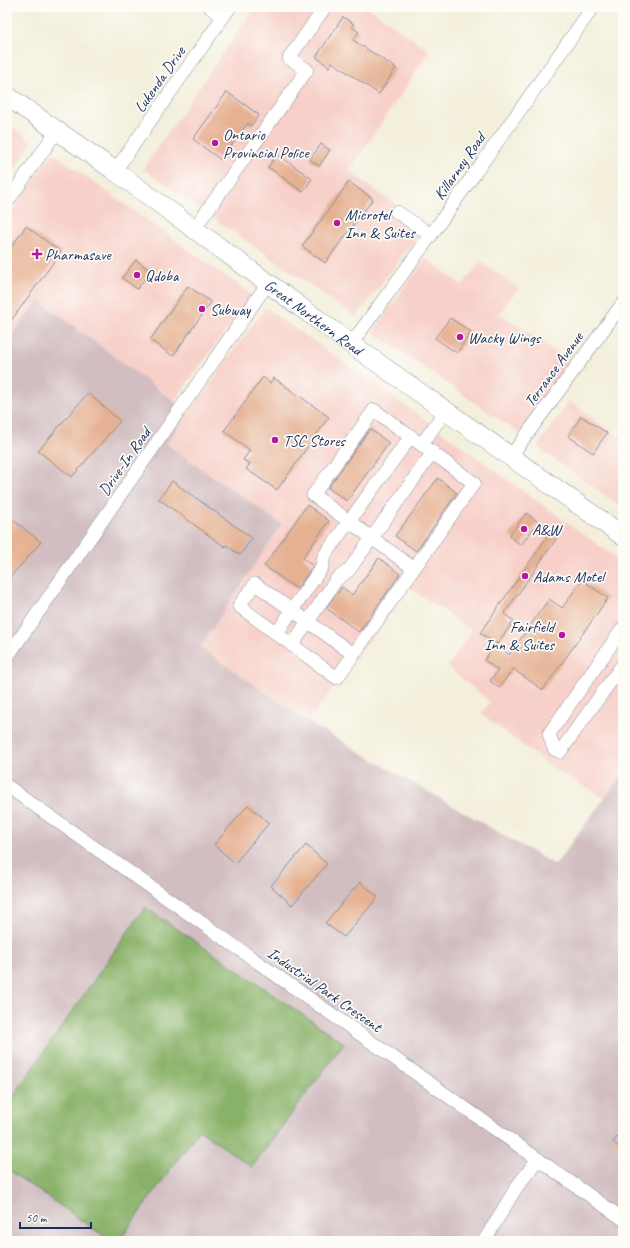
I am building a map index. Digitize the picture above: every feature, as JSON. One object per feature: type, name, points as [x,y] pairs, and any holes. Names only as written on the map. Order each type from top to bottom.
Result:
[{"type":"highway","name":"Great Northern Road","points":[[7,96],[115,171],[351,344],[623,536]]},
{"type":"street","points":[[210,7],[227,12]]},
{"type":"street","points":[[194,229],[307,70],[290,58],[323,10],[319,7]]},
{"type":"street","name":"Killarney Road","points":[[351,344],[431,235],[592,7]]},
{"type":"street","name":"Lukenda Drive","points":[[115,171],[227,12]]},
{"type":"street","points":[[7,202],[57,132]]},
{"type":"street","points":[[397,212],[431,235]]},
{"type":"street","name":"Drive-In Road","points":[[7,657],[268,283]]},
{"type":"street","name":"Terrance Avenue","points":[[511,456],[623,303]]},
{"type":"street","points":[[353,654],[255,584],[239,606],[336,678],[353,654],[413,568],[450,519],[474,482],[374,410],[313,495],[413,568]]},
{"type":"street","points":[[276,633],[322,567],[324,556],[350,521],[416,440],[446,410]]},
{"type":"street","points":[[292,645],[336,580],[349,570],[433,452]]},
{"type":"street","points":[[623,628],[549,734],[554,749],[560,752],[623,664]]},
{"type":"street","name":"Industrial Park Crescent","points":[[7,786],[623,1219]]},
{"type":"street","points":[[484,1241],[516,1188],[538,1159]]},
{"type":"shaded area","points":[[255,7],[368,7],[430,51],[349,171],[425,226],[356,317],[143,169]]},
{"type":"shaded area","points":[[7,123],[33,142],[7,180]]},
{"type":"shaded area","points":[[53,153],[252,295],[174,401],[39,300],[7,341],[7,218]]},
{"type":"shaded area","points":[[425,258],[462,285],[481,262],[518,288],[500,313],[572,364],[520,434],[373,332]]},
{"type":"shaded area","points":[[39,300],[174,401],[187,415],[166,444],[282,524],[200,647],[308,722],[555,865],[623,773],[623,1241],[7,1241],[7,341]]},
{"type":"shaded area","points":[[265,308],[378,386],[623,563],[623,773],[605,798],[554,769],[481,714],[490,702],[448,667],[472,630],[408,587],[308,722],[200,647],[282,524],[166,444]]},
{"type":"shaded area","points":[[569,401],[619,437],[623,432],[623,508],[537,447]]},
{"type":"green space","points":[[145,907],[344,1043],[252,1167],[199,1130],[119,1241],[111,1241],[7,1169],[7,1105]]},
{"type":"building","points":[[343,17],[354,24],[352,27],[359,32],[353,40],[396,68],[379,94],[332,62],[329,67],[316,57]]},
{"type":"building","points":[[227,92],[259,115],[251,126],[248,123],[221,160],[193,139]]},
{"type":"building","points":[[321,144],[330,150],[319,166],[310,160]]},
{"type":"building","points":[[277,154],[312,179],[303,192],[268,167]]},
{"type":"building","name":"Microtel Inn & Suites","points":[[349,182],[373,199],[325,263],[302,246]]},
{"type":"building","points":[[26,226],[61,252],[7,326],[7,253]]},
{"type":"building","name":"Qdoba","points":[[136,260],[151,271],[137,289],[122,278]]},
{"type":"building","points":[[188,286],[211,302],[173,356],[150,340]]},
{"type":"building","points":[[450,318],[471,332],[457,353],[435,338]]},
{"type":"building","name":"TSC Stores","points":[[263,377],[270,383],[274,378],[329,417],[277,490],[246,469],[250,464],[243,460],[250,450],[224,431]]},
{"type":"building","points":[[88,393],[120,421],[72,477],[38,451]]},
{"type":"building","points":[[581,416],[607,433],[593,453],[568,436]]},
{"type":"building","points":[[370,429],[389,443],[347,501],[328,488]]},
{"type":"building","points":[[438,478],[457,493],[416,551],[395,536]]},
{"type":"building","points":[[172,481],[252,538],[240,555],[226,545],[225,547],[159,499]]},
{"type":"building","points":[[307,505],[329,521],[303,558],[313,566],[297,589],[264,566]]},
{"type":"building","name":"A&W","points":[[526,513],[538,522],[521,545],[509,536]]},
{"type":"building","points":[[7,515],[41,542],[7,581]]},
{"type":"building","name":"Adams Motel","points":[[550,533],[557,538],[504,614],[514,621],[497,644],[480,633]]},
{"type":"building","points":[[379,558],[400,574],[359,632],[326,608],[342,587],[352,595]]},
{"type":"building","name":"Fairfield Inn & Suites","points":[[582,580],[608,598],[543,690],[513,669],[499,688],[490,681],[498,670],[484,660],[496,644],[509,655],[549,599],[562,608]]},
{"type":"building","points":[[248,805],[269,823],[235,863],[214,845]]},
{"type":"building","points":[[306,845],[327,864],[292,905],[271,886]]},
{"type":"building","points":[[360,882],[378,897],[344,937],[325,923]]},
{"type":"building","points":[[623,1129],[623,1150],[613,1142]]},
{"type":"place","name":"Ontario Provincial Police","points":[[215,143]]},
{"type":"place","name":"Microtel Inn & Suites","points":[[337,223]]},
{"type":"place","name":"Pharmasave","points":[[37,254]]},
{"type":"place","name":"Qdoba","points":[[137,275]]},
{"type":"place","name":"Subway","points":[[202,309]]},
{"type":"place","name":"Wacky Wings","points":[[460,337]]},
{"type":"place","name":"TSC Stores","points":[[275,440]]},
{"type":"place","name":"A&W","points":[[524,529]]},
{"type":"place","name":"Adams Motel","points":[[525,576]]},
{"type":"place","name":"Fairfield Inn & Suites","points":[[562,635]]}]
